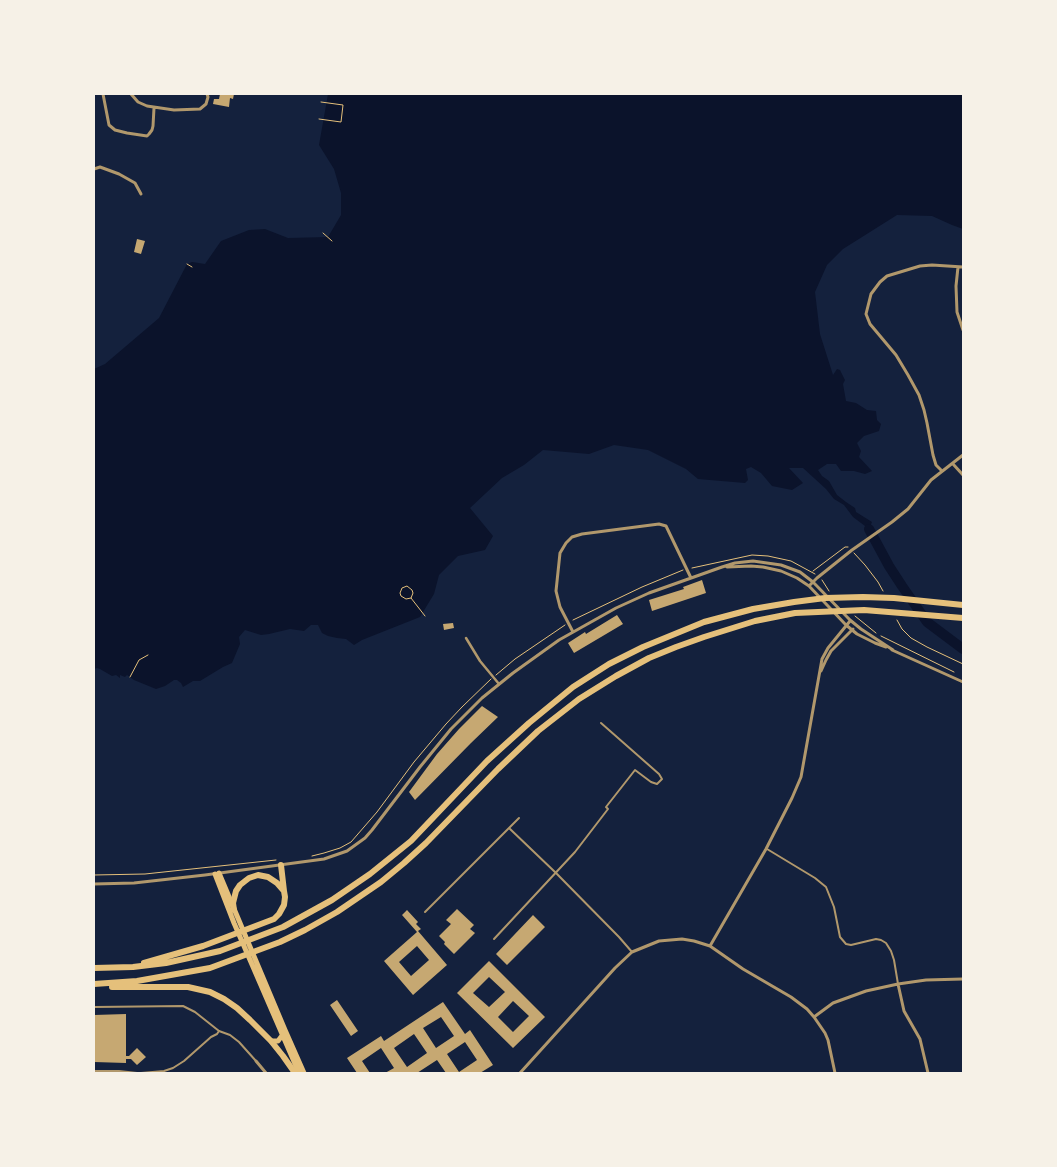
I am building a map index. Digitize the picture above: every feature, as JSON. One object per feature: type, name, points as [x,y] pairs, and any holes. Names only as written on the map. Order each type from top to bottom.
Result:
[{"type":"highway","points":[[94,968],[133,967],[166,963],[220,951],[283,927],[307,915],[370,874],[411,841],[487,761],[529,723],[580,682],[642,647],[704,622],[753,609],[794,602],[825,598],[863,597],[963,605]]},
{"type":"highway","points":[[94,985],[137,981],[210,968],[261,950],[305,930],[345,907],[381,882],[426,843],[538,731],[585,695],[649,658],[704,636],[755,621],[795,614],[864,610],[963,618]]},
{"type":"highway","points":[[133,967],[203,946],[274,919],[280,914],[284,905],[282,862]]},
{"type":"highway","points":[[234,910],[233,903],[236,891],[249,878],[258,875],[268,877],[284,891]]},
{"type":"highway","points":[[94,985],[188,987],[217,996],[237,1008],[262,1032],[295,1073]]},
{"type":"main road","points":[[217,873],[234,910],[236,922]]},
{"type":"main road","points":[[217,873],[300,1073]]},
{"type":"main road","points":[[270,1040],[278,1040],[284,1032]]},
{"type":"main road","points":[[284,1032],[304,1073]]},
{"type":"street","points":[[103,94],[110,125],[115,130],[147,136],[152,130],[154,108]]},
{"type":"street","points":[[132,94],[138,102],[147,106],[174,110],[200,109],[206,104],[207,94]]},
{"type":"street","points":[[94,169],[100,167],[119,174],[135,183],[141,194]]},
{"type":"street","points":[[942,471],[936,464],[933,455],[919,395],[896,356],[870,324],[866,314],[871,294],[887,276],[920,266],[963,267]]},
{"type":"street","points":[[958,267],[956,286],[957,312],[963,330]]},
{"type":"street","points":[[809,586],[908,509],[932,480],[963,455]]},
{"type":"street","points":[[953,464],[963,475]]},
{"type":"street","points":[[573,632],[560,607],[556,591],[560,553],[572,537],[659,524],[666,526],[691,578]]},
{"type":"street","points":[[94,884],[134,883],[217,873],[282,862],[324,860],[347,851],[365,838],[383,817],[451,729],[482,698],[536,656],[559,640],[616,608],[649,593],[735,563],[766,562],[800,572],[813,582],[856,625],[894,650]]},
{"type":"street","points":[[722,567],[763,567],[782,571],[797,578],[809,586],[857,634],[963,682]]},
{"type":"street","points":[[710,946],[766,849],[792,798],[800,777],[820,666],[824,654],[850,620]]},
{"type":"street","points":[[820,674],[831,651],[856,625]]},
{"type":"street","points":[[466,638],[480,661],[499,684]]},
{"type":"street","points":[[520,1073],[615,968],[632,952],[659,941],[682,939],[710,946],[743,969],[791,996],[807,1009],[821,1026],[828,1040],[835,1073]]},
{"type":"street","points":[[814,1017],[833,1003],[866,990],[926,980],[963,979]]},
{"type":"street","points":[[898,984],[904,1011],[920,1039],[928,1073]]},
{"type":"street","points":[[256,1061],[266,1073]]},
{"type":"lane","points":[[494,939],[575,852],[608,809],[606,807],[635,770],[651,782],[657,784],[662,779],[659,774],[601,723]]},
{"type":"lane","points":[[425,912],[519,818]]},
{"type":"lane","points":[[509,828],[556,873],[632,952]]},
{"type":"lane","points":[[766,849],[815,878],[826,888],[834,907],[840,937],[846,944],[851,945],[876,939],[886,943],[894,960],[898,984]]},
{"type":"lane","points":[[94,1007],[183,1006],[195,1012],[219,1031],[239,1042],[256,1061]]},
{"type":"lane","points":[[141,1073],[173,1068],[219,1031]]},
{"type":"lane","points":[[94,1072],[119,1071],[137,1073]]},
{"type":"path","points":[[319,118],[341,122],[342,104],[321,102]]},
{"type":"path","points":[[323,233],[332,241]]},
{"type":"path","points":[[187,264],[192,267]]},
{"type":"path","points":[[812,572],[844,547],[849,547]]},
{"type":"path","points":[[407,586],[412,590],[411,598],[406,599],[401,596],[402,588],[407,586]]},
{"type":"path","points":[[411,598],[425,616]]},
{"type":"path","points":[[309,856],[324,854],[351,842],[377,812],[414,762],[462,707],[515,659],[568,623]]},
{"type":"path","points":[[864,623],[877,634],[906,650],[955,673]]},
{"type":"path","points":[[130,677],[140,660],[148,655]]},
{"type":"path","points":[[94,875],[145,874],[282,862]]},
{"type":"water","points":[[328,94],[963,94],[963,229],[932,216],[897,215],[843,249],[827,265],[815,292],[820,334],[833,375],[837,369],[840,370],[845,380],[843,384],[846,401],[856,403],[867,410],[876,411],[877,420],[881,424],[879,431],[864,436],[857,443],[861,451],[859,457],[872,471],[865,474],[854,471],[841,471],[836,464],[827,464],[818,470],[829,481],[837,495],[855,508],[856,512],[872,522],[869,529],[853,517],[844,505],[834,499],[803,468],[789,468],[803,483],[792,490],[772,486],[761,473],[751,467],[746,469],[748,480],[745,483],[698,479],[686,469],[648,450],[614,445],[589,454],[543,450],[524,465],[502,478],[470,508],[493,536],[485,550],[458,556],[439,575],[434,594],[420,617],[354,645],[346,639],[322,633],[318,625],[311,625],[304,631],[290,629],[261,635],[245,630],[239,637],[240,644],[232,663],[200,681],[193,681],[183,687],[181,683],[174,680],[156,689],[127,675],[125,677],[120,675],[120,678],[100,669],[94,669],[94,369],[105,364],[159,318],[187,264],[192,262],[205,264],[221,241],[249,230],[265,229],[288,238],[328,237],[341,215],[341,193],[334,169],[319,145]]},
{"type":"building","points":[[220,94],[234,94],[233,99],[230,98],[229,107],[213,104],[214,99],[219,99]]},
{"type":"building","points":[[137,239],[145,241],[141,254],[134,252]]},
{"type":"building","points":[[702,580],[706,593],[652,611],[649,600],[684,589],[683,587]]},
{"type":"building","points":[[617,615],[623,624],[574,653],[568,643]]},
{"type":"building","points":[[453,623],[454,628],[444,630],[443,624]]},
{"type":"building","points":[[482,706],[498,717],[415,800],[409,792],[437,754]]},
{"type":"building","points":[[457,909],[474,925],[470,929],[475,933],[454,954],[439,936],[451,924],[446,920]]},
{"type":"building","points":[[407,910],[418,922],[416,924],[421,929],[418,931],[447,965],[413,995],[384,961],[417,932],[402,915]],"holes":[[[417,946],[429,960],[411,976],[399,962]]]},
{"type":"building","points":[[533,915],[545,927],[507,965],[496,954]]},
{"type":"building","points":[[489,961],[545,1017],[513,1048],[457,993]],"holes":[[[489,977],[505,992],[489,1007],[473,993]],[[513,1001],[529,1016],[513,1032],[498,1017]]]},
{"type":"building","points":[[337,1000],[358,1031],[351,1036],[330,1005]]},
{"type":"building","points":[[443,1002],[465,1034],[470,1030],[493,1065],[480,1073],[446,1073],[437,1060],[417,1073],[385,1073],[394,1068],[381,1048],[362,1061],[370,1073],[357,1073],[347,1058],[381,1036],[384,1041]],"holes":[[[441,1017],[454,1036],[436,1048],[423,1028]],[[414,1034],[427,1053],[407,1067],[394,1048]],[[465,1042],[477,1060],[459,1072],[447,1054]]]},
{"type":"building","points":[[126,1014],[126,1056],[129,1056],[137,1048],[146,1057],[137,1065],[131,1059],[126,1059],[126,1063],[94,1062],[94,1015]]},
{"type":"waterway","points":[[869,529],[889,566],[927,622],[963,649]]}]
